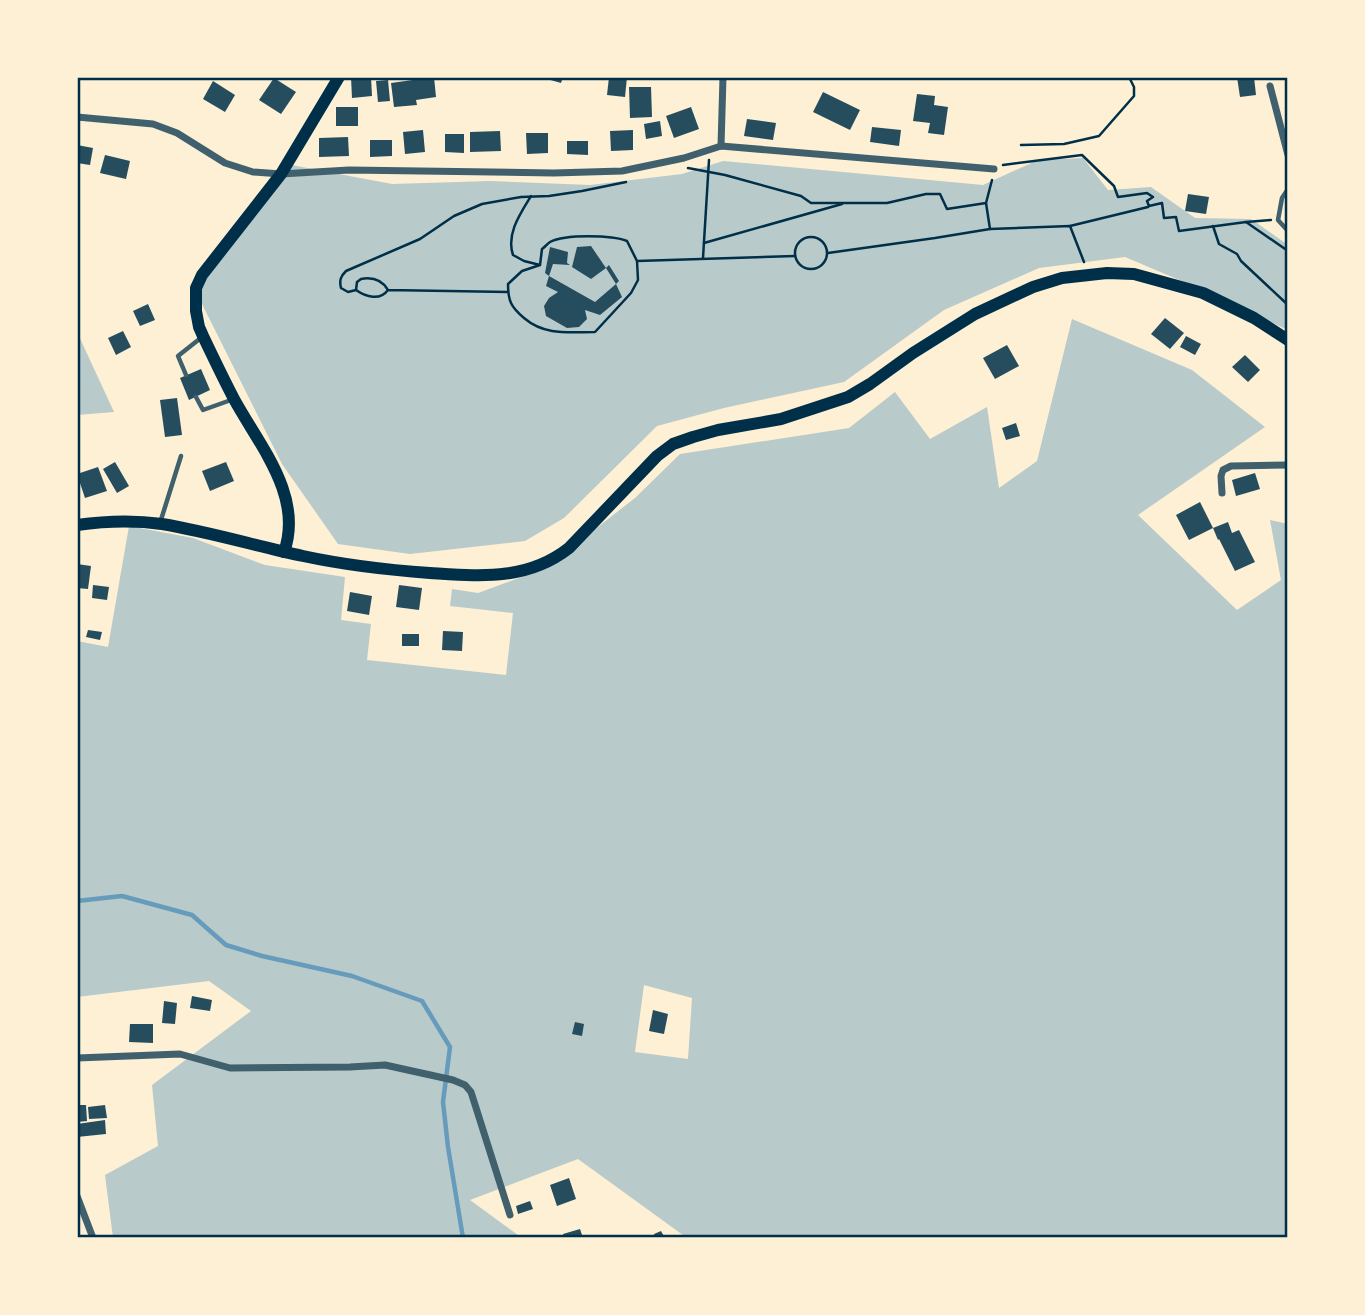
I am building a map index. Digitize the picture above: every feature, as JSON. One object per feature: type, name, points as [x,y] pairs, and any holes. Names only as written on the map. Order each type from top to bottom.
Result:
[{"type":"main road","points":[[284,552],[290,528],[284,493],[272,465],[202,336],[196,311],[196,288],[202,275],[281,174],[339,77]]},
{"type":"main road","points":[[77,525],[113,521],[160,524],[349,565],[477,576],[517,572],[553,560],[569,548],[665,449],[693,437],[781,418],[848,397],[975,314],[1033,287],[1062,278],[1107,273],[1133,274],[1203,293],[1254,318],[1288,340]]},
{"type":"street","points":[[721,146],[723,77]]},
{"type":"street","points":[[1270,86],[1288,155]]},
{"type":"street","points":[[77,117],[153,124],[177,133],[225,163],[253,172],[281,174],[349,170],[554,173],[622,171],[684,158],[721,146],[994,169]]},
{"type":"street","points":[[1222,493],[1223,470],[1231,466],[1288,465]]},
{"type":"street","points":[[77,1058],[180,1054],[230,1068],[385,1065],[453,1080],[471,1092],[510,1215]]},
{"type":"street","points":[[77,1196],[93,1238]]},
{"type":"lane","points":[[1288,189],[1282,198],[1278,219],[1288,231]]},
{"type":"lane","points":[[186,375],[178,356],[202,336]]},
{"type":"lane","points":[[196,397],[203,410],[234,399]]},
{"type":"lane","points":[[160,524],[181,456]]},
{"type":"path","points":[[1021,145],[1064,144],[1099,136],[1134,96],[1134,87],[1129,77]]},
{"type":"path","points":[[989,229],[986,204],[994,169],[1005,164],[1082,155],[1114,186],[1118,197],[1147,193],[1153,197],[1147,201],[1149,206]]},
{"type":"path","points":[[684,158],[683,167],[801,196],[811,203],[887,203],[926,194],[940,194],[947,209],[986,204]]},
{"type":"path","points":[[703,259],[708,172]]},
{"type":"path","points":[[508,292],[388,290],[379,297],[363,295],[356,290],[348,292],[341,288],[339,283],[346,271],[420,239],[454,216],[482,204],[521,197],[549,196]]},
{"type":"path","points":[[531,197],[517,219],[511,247],[513,255],[540,265]]},
{"type":"path","points":[[704,243],[846,202]]},
{"type":"path","points":[[828,253],[989,229],[1070,226],[1162,203],[1164,218],[1176,216],[1179,230],[1278,219]]},
{"type":"path","points":[[1246,222],[1288,251]]},
{"type":"path","points":[[1213,225],[1219,244],[1237,254],[1241,261],[1288,305]]},
{"type":"path","points":[[1070,226],[1089,275]]},
{"type":"path","points":[[575,237],[619,238],[627,241],[638,261],[638,279],[631,293],[595,332],[552,332],[534,327],[517,313],[508,299],[508,284],[522,271],[540,265],[542,249],[552,241],[575,237]]},
{"type":"path","points":[[810,237],[824,243],[828,253],[825,263],[810,270],[800,265],[795,256],[800,241],[810,237]]},
{"type":"path","points":[[638,261],[795,256]]},
{"type":"path","points":[[356,290],[357,282],[368,278],[382,282],[388,290]]},
{"type":"shaded area","points":[[1083,158],[1108,190],[1151,187],[1195,218],[1251,219],[1288,245],[1288,330],[1125,257],[1039,268],[944,310],[844,382],[724,408],[657,426],[564,518],[525,541],[410,554],[338,544],[282,464],[197,294],[281,163],[392,184],[490,181],[590,185],[682,174],[723,161],[983,185],[1038,160]]},
{"type":"shaded area","points":[[1072,319],[1192,370],[1265,427],[1138,515],[1237,610],[1281,580],[1270,520],[1288,524],[1288,1238],[687,1238],[578,1159],[470,1200],[522,1238],[113,1238],[105,1175],[158,1146],[152,1085],[251,1011],[209,981],[77,997],[77,641],[108,647],[129,526],[193,538],[265,565],[345,577],[341,620],[371,624],[367,660],[506,675],[513,613],[450,606],[452,589],[478,593],[544,569],[635,498],[680,454],[849,428],[895,392],[930,439],[987,407],[999,488],[1037,461]],"holes":[[[644,985],[692,998],[688,1059],[635,1052]]]},
{"type":"shaded area","points":[[77,332],[114,412],[77,415]]},
{"type":"building","points":[[351,77],[371,77],[372,96],[352,98]]},
{"type":"building","points":[[434,77],[436,97],[416,100],[417,105],[394,107],[391,83]]},
{"type":"building","points":[[540,77],[563,77],[561,83]]},
{"type":"building","points":[[609,77],[627,77],[625,97],[607,95]]},
{"type":"building","points":[[1237,77],[1254,77],[1256,95],[1240,97]]},
{"type":"building","points":[[274,78],[296,92],[281,114],[259,100]]},
{"type":"building","points":[[388,80],[390,101],[378,102],[376,81]]},
{"type":"building","points":[[213,81],[235,95],[225,112],[203,99]]},
{"type":"building","points":[[629,87],[651,87],[652,117],[630,118]]},
{"type":"building","points":[[823,92],[860,110],[850,130],[813,112]]},
{"type":"building","points":[[917,94],[935,96],[934,105],[948,107],[944,135],[928,133],[930,123],[913,121]]},
{"type":"building","points":[[336,107],[358,107],[358,126],[336,126]]},
{"type":"building","points":[[691,107],[699,129],[674,138],[666,116]]},
{"type":"building","points":[[747,119],[776,123],[773,140],[744,136]]},
{"type":"building","points":[[660,121],[662,136],[646,139],[644,124]]},
{"type":"building","points":[[872,127],[901,130],[899,146],[870,142]]},
{"type":"building","points":[[423,130],[425,152],[405,154],[403,132]]},
{"type":"building","points":[[633,130],[633,150],[611,151],[610,131]]},
{"type":"building","points":[[500,131],[501,151],[470,152],[470,132]]},
{"type":"building","points":[[526,133],[548,133],[548,153],[527,154]]},
{"type":"building","points":[[445,134],[464,134],[464,153],[445,152]]},
{"type":"building","points":[[348,137],[349,156],[319,157],[319,138]]},
{"type":"building","points":[[370,140],[392,140],[392,156],[370,157]]},
{"type":"building","points":[[567,141],[588,141],[588,155],[567,154]]},
{"type":"building","points":[[77,145],[93,148],[90,165],[77,163]]},
{"type":"building","points":[[105,155],[130,161],[126,179],[100,173]]},
{"type":"building","points":[[1188,194],[1209,197],[1206,214],[1185,211]]},
{"type":"building","points":[[591,246],[606,268],[591,279],[572,267],[577,247]]},
{"type":"building","points":[[550,247],[568,252],[567,263],[570,265],[553,264],[549,276],[545,273]]},
{"type":"building","points":[[609,265],[619,281],[616,284],[606,268]]},
{"type":"building","points":[[549,276],[595,302],[616,284],[622,297],[600,315],[585,310],[587,319],[579,327],[567,328],[546,316],[544,306],[549,298],[558,292],[546,286]]},
{"type":"building","points":[[148,304],[155,320],[140,326],[133,311]]},
{"type":"building","points":[[1165,318],[1184,333],[1170,349],[1151,334]]},
{"type":"building","points":[[123,331],[131,347],[116,355],[108,338]]},
{"type":"building","points":[[1186,336],[1201,344],[1195,355],[1180,347]]},
{"type":"building","points":[[1007,345],[1019,366],[995,379],[983,358]]},
{"type":"building","points":[[1245,355],[1260,370],[1248,382],[1232,367]]},
{"type":"building","points":[[201,369],[210,390],[189,400],[180,378]]},
{"type":"building","points":[[177,398],[182,435],[165,437],[160,400]]},
{"type":"building","points":[[1016,423],[1020,436],[1006,440],[1002,428]]},
{"type":"building","points":[[115,462],[129,486],[117,493],[103,469]]},
{"type":"building","points":[[226,462],[234,481],[210,491],[202,471]]},
{"type":"building","points":[[98,467],[107,491],[85,498],[77,474]]},
{"type":"building","points":[[1255,473],[1260,489],[1236,496],[1232,480]]},
{"type":"building","points":[[1200,502],[1213,528],[1189,540],[1176,515]]},
{"type":"building","points":[[1228,522],[1232,533],[1239,530],[1255,562],[1235,571],[1213,528]]},
{"type":"building","points":[[77,564],[91,566],[88,589],[77,588]]},
{"type":"building","points":[[93,585],[109,587],[107,600],[92,598]]},
{"type":"building","points":[[399,585],[422,588],[419,610],[396,607]]},
{"type":"building","points":[[350,592],[372,596],[369,615],[347,611]]},
{"type":"building","points":[[88,630],[102,632],[100,640],[86,637]]},
{"type":"building","points":[[443,631],[463,632],[462,651],[442,650]]},
{"type":"building","points":[[402,634],[419,634],[419,646],[402,646]]},
{"type":"building","points":[[192,996],[212,1000],[210,1011],[190,1008]]},
{"type":"building","points":[[164,1001],[177,1003],[175,1024],[162,1023]]},
{"type":"building","points":[[653,1010],[668,1014],[664,1034],[649,1031]]},
{"type":"building","points":[[575,1022],[584,1024],[582,1036],[572,1034]]},
{"type":"building","points":[[130,1024],[153,1024],[153,1043],[129,1042]]},
{"type":"building","points":[[77,1105],[86,1105],[87,1121],[77,1122]]},
{"type":"building","points":[[105,1105],[107,1118],[89,1119],[88,1107]]},
{"type":"building","points":[[105,1120],[106,1134],[77,1137],[77,1124]]},
{"type":"building","points":[[569,1178],[576,1199],[557,1206],[550,1185]]},
{"type":"building","points":[[530,1201],[533,1209],[518,1214],[516,1206]]},
{"type":"building","points":[[580,1229],[583,1238],[564,1238],[563,1234]]},
{"type":"building","points":[[661,1231],[665,1238],[655,1238],[654,1234]]},
{"type":"waterway","points":[[77,901],[122,896],[192,915],[226,945],[352,976],[422,1001],[450,1047],[443,1102],[463,1238]]}]
